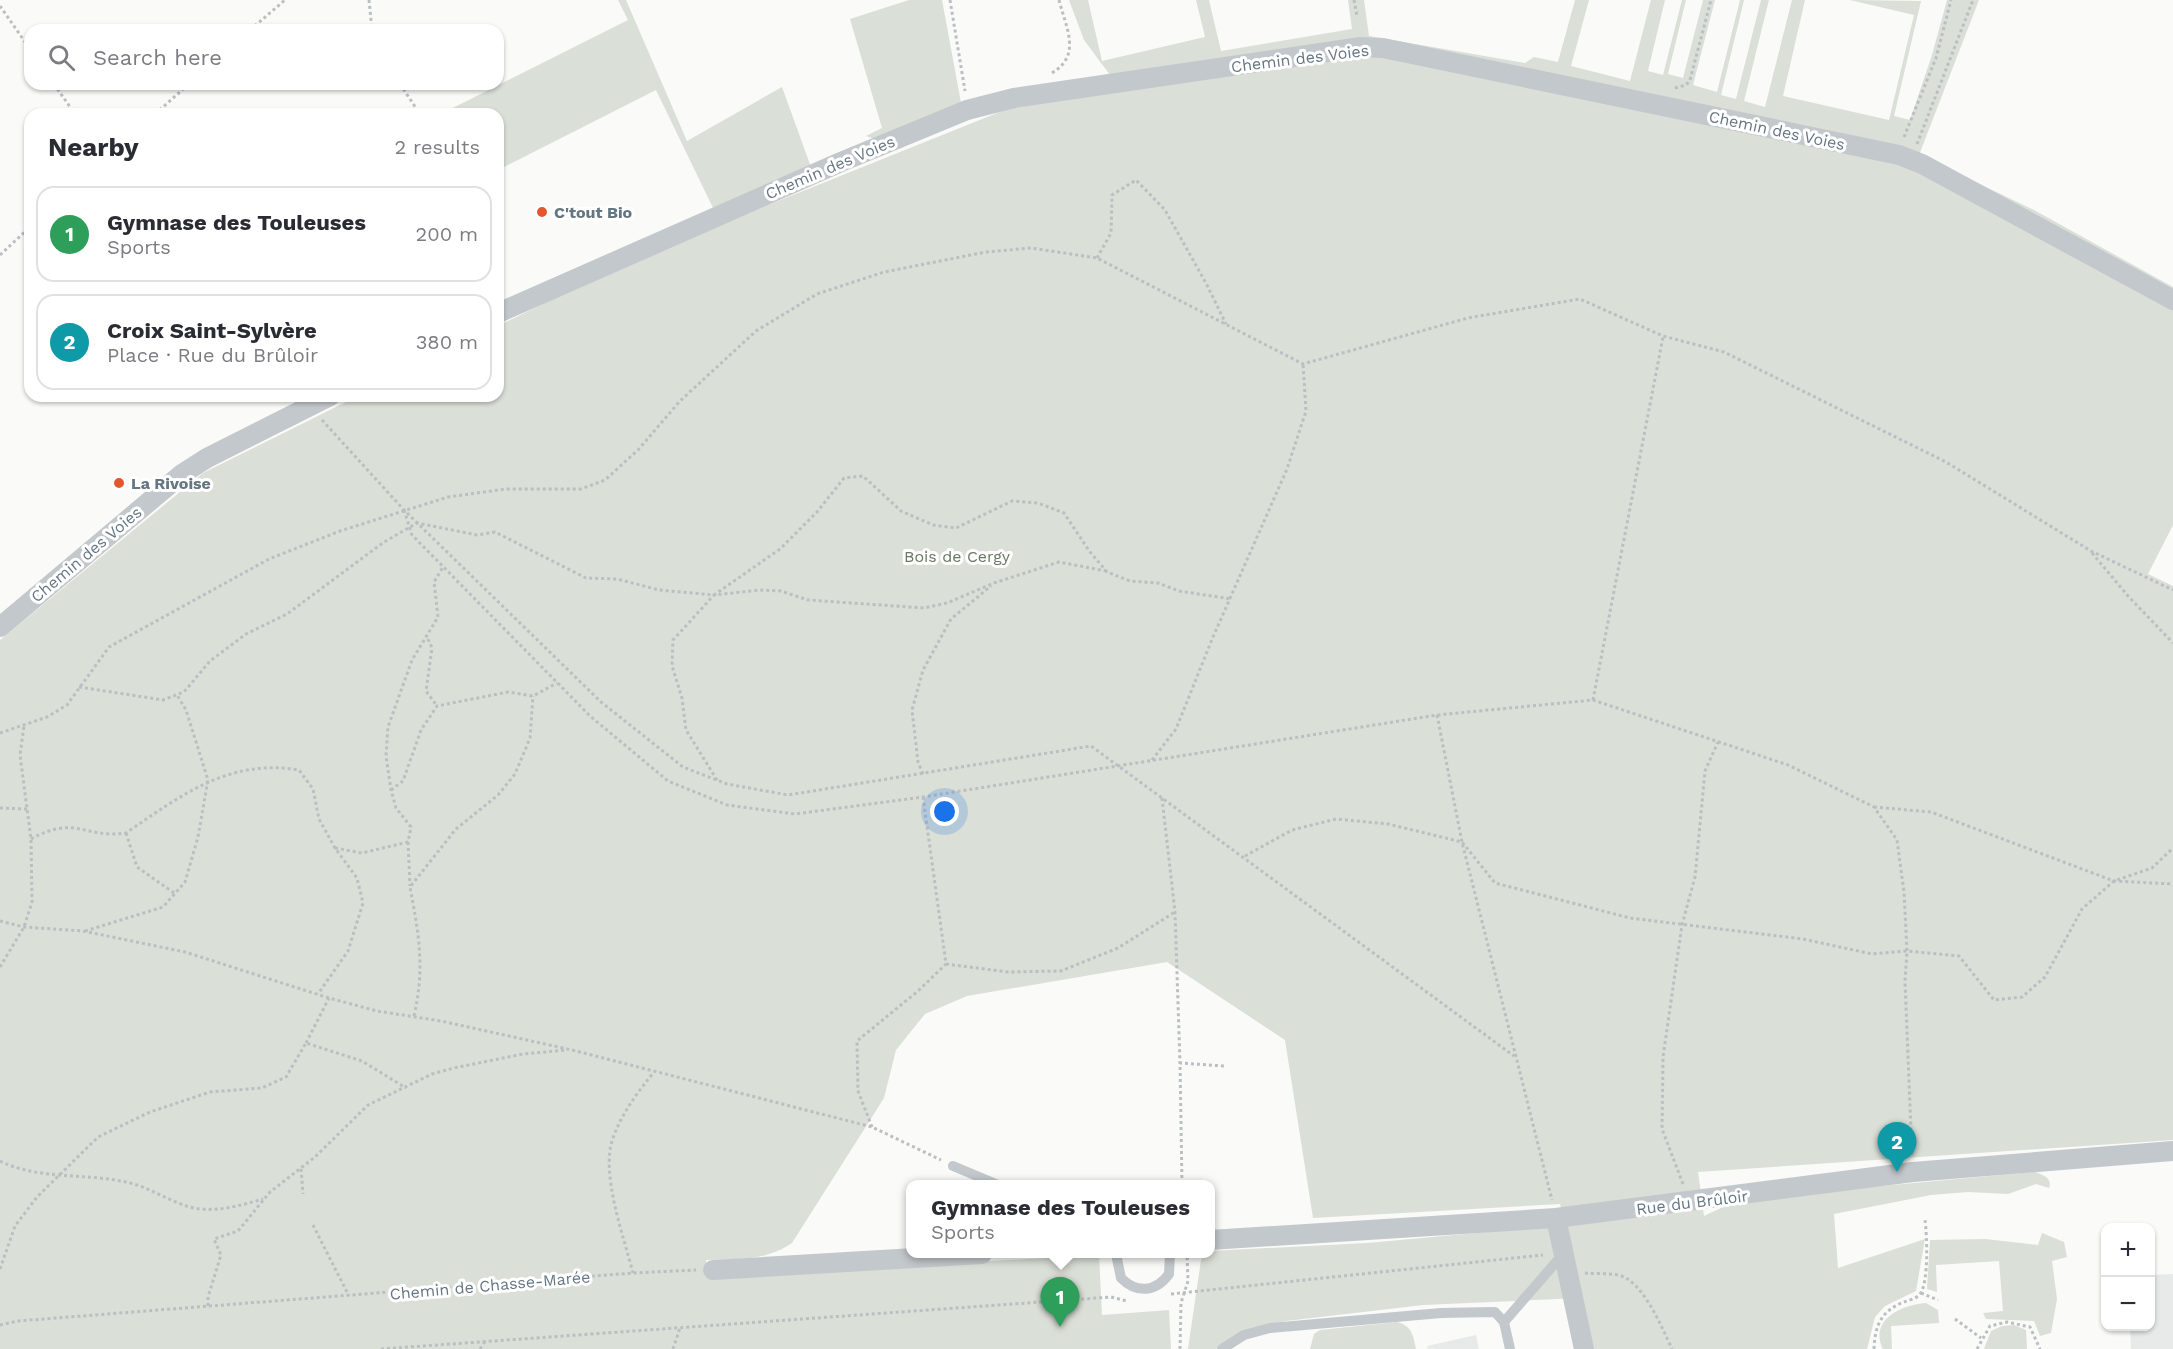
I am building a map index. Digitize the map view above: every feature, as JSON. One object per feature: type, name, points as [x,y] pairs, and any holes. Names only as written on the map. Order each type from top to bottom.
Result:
[{"type":"street","name":"Chemin des Voies","points":[[504,311],[841,162],[967,110],[1026,96],[1361,47],[1383,48],[1899,155],[2173,300]]},
{"type":"street","name":"Chemin des Voies","points":[[0,627],[182,474],[207,458],[320,402]]},
{"type":"street","name":"Rue du Brûloir","points":[[1215,1240],[1556,1218],[1913,1173],[2173,1151]]},
{"type":"street","points":[[1556,1218],[1584,1349]]},
{"type":"street","points":[[713,1270],[915,1258]]},
{"type":"lane","points":[[953,1166],[985,1180]]},
{"type":"lane","points":[[1116,1258],[1117,1270],[1121,1278],[1137,1289],[1146,1290],[1163,1282],[1169,1274],[1170,1258]]},
{"type":"lane","points":[[1504,1322],[1566,1263]]},
{"type":"lane","points":[[1222,1349],[1244,1335],[1314,1323],[1441,1313],[1494,1312],[1504,1322],[1510,1349]]},
{"type":"path","points":[[257,24],[285,0]]},
{"type":"path","points":[[369,0],[371,24]]},
{"type":"path","points":[[950,0],[967,110]]},
{"type":"path","points":[[1049,74],[1065,63],[1070,50],[1059,0]]},
{"type":"path","points":[[1354,0],[1357,16]]},
{"type":"path","points":[[1674,89],[1686,84],[1689,80],[1711,0]]},
{"type":"path","points":[[1904,139],[1936,58],[1951,0]]},
{"type":"path","points":[[1912,160],[1973,0]]},
{"type":"path","points":[[0,6],[24,40]]},
{"type":"path","points":[[58,90],[71,108]]},
{"type":"path","points":[[162,108],[182,90]]},
{"type":"path","points":[[404,90],[416,108]]},
{"type":"path","points":[[1096,258],[1111,233],[1112,195],[1136,180],[1165,210],[1207,285],[1226,326]]},
{"type":"path","points":[[0,255],[24,233]]},
{"type":"path","points":[[0,734],[24,726],[67,705],[109,647],[279,555],[404,510],[448,498],[506,489],[580,489],[605,480],[638,450],[680,401],[756,331],[817,294],[884,272],[986,252],[1031,248],[1096,258],[1303,364],[1468,318],[1580,299],[1663,336],[1724,352],[1946,462],[2091,551],[2173,590]]},
{"type":"path","points":[[1593,700],[1663,336]]},
{"type":"path","points":[[1152,760],[1176,729],[1287,469],[1306,411],[1303,364]]},
{"type":"path","points":[[311,408],[404,510],[601,702],[682,767],[718,781],[788,795],[1091,746],[1245,856],[1514,1056]]},
{"type":"path","points":[[718,781],[686,730],[682,698],[672,666],[673,640],[714,595],[780,549],[817,512],[844,478],[862,476],[901,511],[933,525],[956,528],[1012,501],[1038,503],[1064,513],[1107,572]]},
{"type":"path","points":[[404,510],[412,535],[590,716],[669,781],[727,805],[795,814],[923,797],[1437,715],[1593,700],[1788,765],[1874,807],[1932,812],[2114,881],[2173,884]]},
{"type":"path","points":[[79,687],[163,700],[184,692],[210,661],[246,634],[287,614],[409,526],[417,523],[477,536],[495,532],[586,578],[617,579],[659,590],[714,595],[760,590],[781,591],[808,600],[924,608],[946,603],[994,583],[1059,562],[1107,572],[1130,581],[1158,583],[1179,591],[1230,599]]},
{"type":"path","points":[[2091,551],[2128,596],[2173,643]]},
{"type":"path","points":[[414,1016],[421,973],[418,930],[410,887],[408,842],[411,827],[396,808],[386,756],[388,727],[412,660],[428,638],[438,617],[434,582],[444,566]]},
{"type":"path","points":[[923,774],[918,762],[912,710],[923,670],[951,619],[994,583]]},
{"type":"path","points":[[428,638],[432,648],[426,690],[437,706]]},
{"type":"path","points":[[391,790],[403,781],[421,730],[437,706],[508,692],[533,696],[557,683]]},
{"type":"path","points":[[83,931],[163,907],[185,882],[198,837],[208,780],[186,710],[177,694]]},
{"type":"path","points":[[410,887],[456,829],[498,795],[515,774],[530,738],[533,696]]},
{"type":"path","points":[[1437,715],[1462,842],[1556,1218]]},
{"type":"path","points":[[0,967],[24,927],[32,902],[31,839],[20,754],[24,726]]},
{"type":"path","points":[[1688,1203],[1679,1168],[1662,1129],[1663,1057],[1682,925],[1695,877],[1705,771],[1718,741]]},
{"type":"path","points":[[31,839],[50,828],[71,825],[110,835],[126,833],[208,780],[247,769],[280,767],[298,770],[313,789],[320,819],[335,848],[357,878],[363,903],[348,951],[318,994]]},
{"type":"path","points":[[923,797],[946,964]]},
{"type":"path","points":[[1162,798],[1174,912],[1182,1180]]},
{"type":"path","points":[[1874,807],[1897,840],[1904,892],[1907,951],[1905,981],[1913,1173]]},
{"type":"path","points":[[0,808],[27,809]]},
{"type":"path","points":[[1245,856],[1292,830],[1336,819],[1388,824],[1462,842],[1495,883],[1630,918],[1803,939],[1872,954],[1907,951],[1959,956],[1994,1000],[2022,997],[2045,977],[2082,909],[2114,881],[2152,868],[2173,848]]},
{"type":"path","points":[[126,833],[137,867],[174,893]]},
{"type":"path","points":[[335,848],[362,854],[408,842]]},
{"type":"path","points":[[946,964],[1008,972],[1061,971],[1118,948],[1174,912]]},
{"type":"path","points":[[0,921],[24,927],[83,931],[185,952],[377,1011],[414,1016],[572,1050],[872,1127],[953,1166]]},
{"type":"path","points":[[872,1127],[858,1091],[857,1041],[918,991],[946,964]]},
{"type":"path","points":[[0,1269],[15,1227],[37,1197],[98,1137],[150,1112],[210,1092],[262,1088],[286,1077],[329,998]]},
{"type":"path","points":[[306,1043],[362,1061],[406,1088]]},
{"type":"path","points":[[208,1306],[208,1297],[221,1255],[214,1239],[238,1231],[288,1176],[301,1169],[368,1106],[432,1074],[523,1054],[572,1050]]},
{"type":"path","points":[[1180,1063],[1224,1065]]},
{"type":"path","points":[[633,1273],[610,1182],[612,1140],[628,1105],[654,1072]]},
{"type":"path","points":[[0,1161],[12,1167],[59,1175],[127,1182],[198,1209],[225,1209],[265,1199]]},
{"type":"path","points":[[301,1169],[303,1194]]},
{"type":"path","points":[[1921,1293],[1927,1242],[1925,1220]]},
{"type":"path","points":[[313,1225],[349,1296]]},
{"type":"path","points":[[1180,1349],[1180,1316],[1188,1274],[1187,1258]]},
{"type":"path","points":[[1167,1296],[1184,1292],[1566,1263],[1620,1275],[1629,1281],[1642,1293],[1672,1349]]},
{"type":"path","name":"Chemin de Chasse-Marée","points":[[0,1325],[18,1321],[633,1273],[713,1270]]},
{"type":"path","points":[[1874,1349],[1877,1326],[1881,1317],[1893,1307],[1921,1293],[1938,1300]]},
{"type":"path","points":[[381,1349],[1112,1297],[1134,1302]]},
{"type":"path","points":[[1955,1319],[1981,1338]]},
{"type":"path","points":[[1977,1349],[1981,1338],[1990,1326],[2018,1322],[2030,1327],[2040,1349]]},
{"type":"path","points":[[673,1349],[680,1328]]},
{"type":"path","points":[[480,1349],[486,1340]]},
{"type":"shaded area","points":[[2173,1274],[2173,1349],[2131,1349],[2130,1331],[2155,1331],[2155,1275]]},
{"type":"shaded area","points":[[1476,1335],[1479,1349],[1428,1349],[1427,1346]]},
{"type":"green space","points":[[618,0],[626,0],[687,141],[782,87],[811,167],[714,210],[656,90],[504,167],[504,108],[453,108],[489,90],[504,90],[504,82],[628,20]]},
{"type":"green space","points":[[909,0],[942,0],[962,108],[878,140],[866,136],[882,128],[850,19]]},
{"type":"green space","name":"Bois de Cergy","points":[[1069,0],[1088,0],[1102,61],[1205,37],[1196,0],[1209,0],[1221,51],[1352,29],[1348,0],[1364,0],[1369,36],[1525,63],[1534,57],[1558,62],[1575,0],[1589,0],[1571,66],[1630,81],[1651,0],[1665,0],[1648,71],[1663,75],[1682,0],[1686,0],[1668,74],[1683,78],[1703,0],[1715,0],[1693,85],[1717,92],[1740,0],[1744,0],[1721,95],[1736,99],[1761,0],[1769,0],[1744,101],[1765,107],[1792,0],[1805,0],[1783,96],[1889,120],[1914,15],[1850,0],[1921,1],[1894,116],[1910,120],[1932,55],[1947,0],[1979,0],[1919,155],[2034,210],[2173,287],[2173,525],[2148,574],[2173,586],[2173,1140],[1698,1172],[1704,1216],[1740,1199],[2034,1172],[2048,1179],[2049,1188],[2036,1184],[2008,1194],[1968,1192],[1931,1195],[1834,1214],[1838,1268],[1925,1239],[1916,1291],[1885,1306],[1875,1317],[1867,1349],[1592,1349],[1580,1298],[1423,1305],[1286,1321],[1247,1330],[1216,1349],[1188,1349],[1201,1260],[1202,1258],[1215,1258],[1215,1251],[1367,1243],[1565,1225],[1560,1204],[1313,1218],[1285,1040],[1167,962],[967,996],[925,1014],[896,1050],[884,1098],[792,1243],[762,1256],[706,1260],[706,1277],[1045,1258],[1099,1258],[1102,1315],[1169,1310],[1171,1349],[0,1349],[0,640],[203,473],[346,402],[504,402],[504,323],[634,259],[1007,109],[1349,48],[1909,155],[1373,41],[1113,79],[1084,40]]},
{"type":"green space","points":[[2042,1233],[2064,1242],[2067,1257],[2052,1261],[2057,1299],[2051,1333],[2040,1336],[2034,1321],[1986,1319],[1983,1313],[2003,1311],[1999,1261],[1936,1265],[1937,1292],[1927,1289],[1930,1240],[1985,1239],[2038,1245]]},
{"type":"green space","points":[[1926,1303],[1938,1310],[1939,1323],[1891,1326],[1892,1349],[1883,1349],[1880,1329],[1884,1322],[1898,1311]]},
{"type":"green space","points":[[1397,1322],[1409,1329],[1416,1349],[1310,1349],[1314,1334],[1320,1330]]},
{"type":"green space","points":[[2014,1325],[2026,1330],[2027,1349],[1984,1349],[1991,1331],[2002,1326]]},
{"type":"place","name":"C'tout Bio","points":[[542,212]]},
{"type":"place","name":"La Rivoise","points":[[119,483]]},
{"type":"place","name":"Croix Saint-Sylvère","points":[[1897,1172]]},
{"type":"place","name":"Gymnase des Touleuses","points":[[1060,1327]]}]
